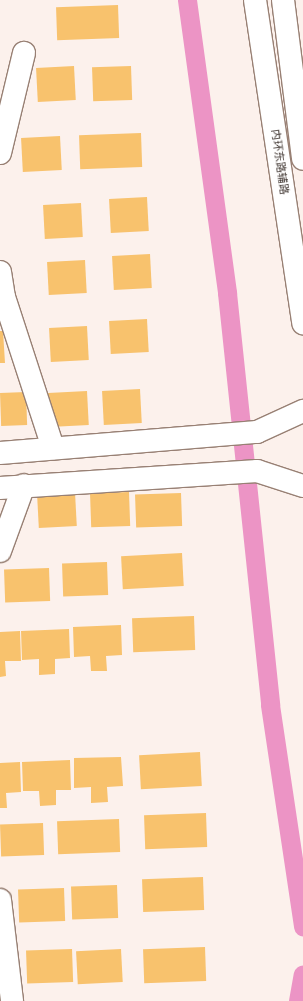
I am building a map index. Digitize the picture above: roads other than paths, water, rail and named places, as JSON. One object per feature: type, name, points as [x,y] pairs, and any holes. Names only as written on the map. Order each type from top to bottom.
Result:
[{"type":"main road","name":"内环东路辅路","points":[[255,0],[303,324]]},
{"type":"main road","points":[[283,0],[303,158]]},
{"type":"main road","points":[[0,153],[24,53]]},
{"type":"main road","points":[[0,272],[4,297],[53,448]]},
{"type":"main road","points":[[0,453],[257,432],[303,411]]},
{"type":"main road","points":[[0,488],[257,471],[303,486]]},
{"type":"main road","points":[[0,551],[24,486]]},
{"type":"main road","points":[[0,900],[12,1001]]},
{"type":"waterway","points":[[187,0],[227,293],[270,705],[303,927]]},
{"type":"waterway","points":[[298,1001],[303,974]]}]
